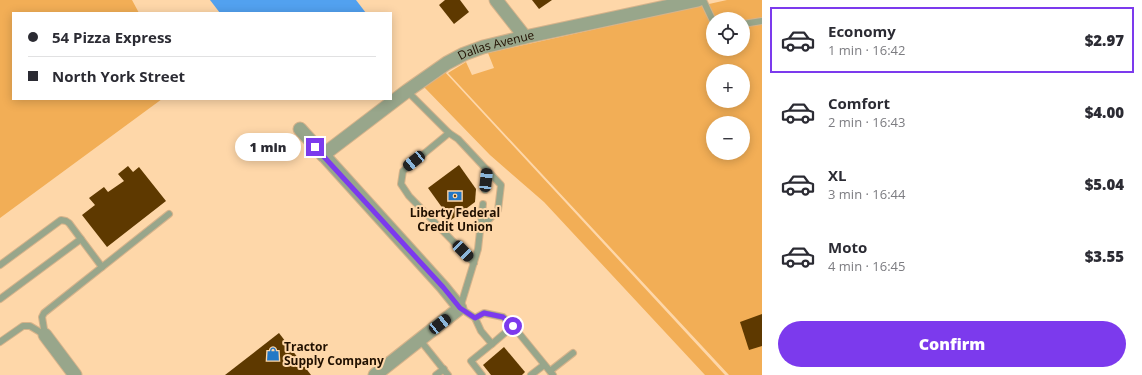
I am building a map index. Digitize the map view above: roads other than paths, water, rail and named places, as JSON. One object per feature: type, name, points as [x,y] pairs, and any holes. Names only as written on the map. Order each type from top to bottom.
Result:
[{"type":"street","points":[[496,0],[525,37]]},
{"type":"street","name":"Dallas Avenue","points":[[323,155],[446,63],[464,54],[483,47],[525,37],[698,0]]},
{"type":"street","points":[[300,129],[443,287],[460,308],[375,375]]},
{"type":"street","points":[[45,335],[75,375]]},
{"type":"lane","points":[[703,0],[709,12]]},
{"type":"lane","points":[[750,23],[762,21]]},
{"type":"lane","points":[[408,91],[449,133],[458,139],[501,185],[498,210],[481,228]]},
{"type":"lane","points":[[449,133],[403,170],[401,184],[409,196],[474,262]]},
{"type":"lane","points":[[485,190],[487,170]]},
{"type":"lane","points":[[484,204],[478,249],[460,308],[475,318],[481,331],[492,344]]},
{"type":"lane","points":[[45,335],[42,317],[44,313],[169,214]]},
{"type":"lane","points":[[0,265],[61,220],[69,223],[102,267]]},
{"type":"lane","points":[[0,299],[81,239]]},
{"type":"lane","points":[[475,318],[484,313],[503,317],[513,326],[551,373],[573,353]]},
{"type":"lane","points":[[0,342],[22,326],[30,326],[45,335]]},
{"type":"lane","points":[[482,375],[470,361],[513,326]]},
{"type":"lane","points":[[420,340],[448,375]]},
{"type":"lane","points":[[532,375],[544,365]]},
{"type":"lane","points":[[436,375],[444,369]]},
{"type":"water","points":[[210,0],[356,0],[365,12],[219,12]]},
{"type":"place","name":"Liberty Federal Credit Union","points":[[455,196]]},
{"type":"place","name":"Tractor Supply Company","points":[[273,354]]}]
